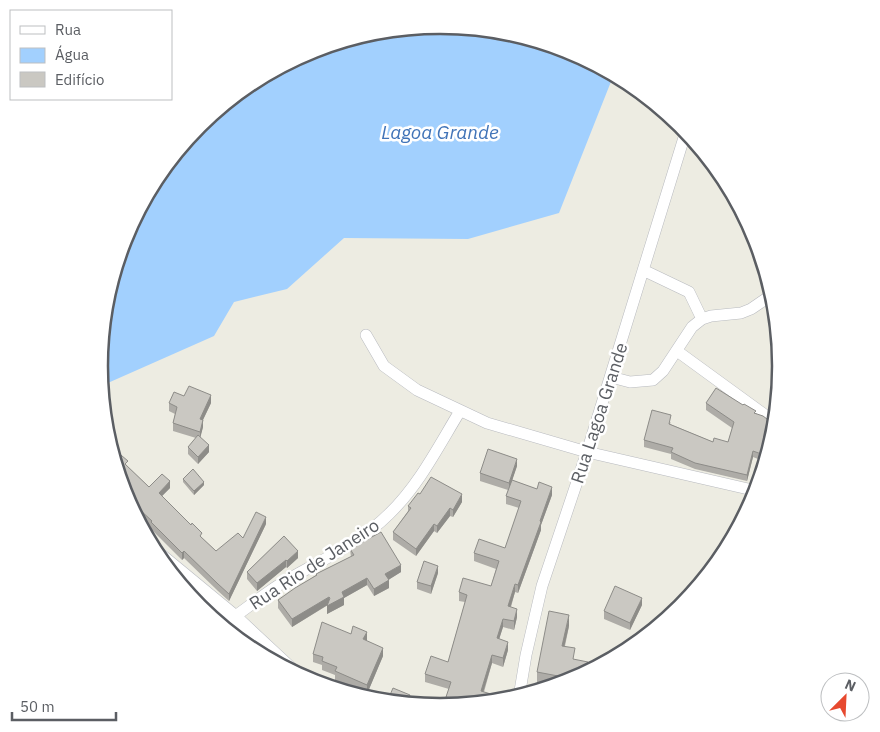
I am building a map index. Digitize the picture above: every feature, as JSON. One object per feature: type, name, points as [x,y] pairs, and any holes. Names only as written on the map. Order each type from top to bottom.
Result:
[{"type":"street","name":"Rua Lagoa Grande","points":[[520,688],[542,586],[611,377],[683,140]]},
{"type":"street","points":[[643,270],[690,292],[702,319]]},
{"type":"street","points":[[611,377],[630,382],[653,380],[663,371],[692,328],[702,319],[711,316],[741,313],[766,299]]},
{"type":"street","points":[[366,335],[384,366],[416,390],[487,423],[587,452],[749,489]]},
{"type":"street","points":[[677,351],[768,417]]},
{"type":"street","name":"Rua Rio de Janeiro","points":[[234,617],[285,581],[318,564],[367,534],[389,515],[410,492],[460,411]]},
{"type":"street","points":[[181,574],[234,617],[266,649]]},
{"type":"water","name":"Lagoa Grande","points":[[418,34],[462,34],[526,45],[567,59],[611,81],[559,213],[468,239],[344,238],[287,289],[234,302],[214,336],[108,383],[108,344],[114,301],[125,259],[142,219],[164,181],[190,147],[221,116],[255,90],[293,68],[333,51],[375,40]]},
{"type":"building","points":[[189,386],[211,395],[200,419],[203,420],[200,432],[173,423],[177,407],[169,403],[174,392],[184,396]]},
{"type":"building","points":[[716,388],[756,411],[754,413],[768,419],[761,454],[753,451],[747,475],[695,463],[671,452],[673,448],[644,440],[652,410],[671,415],[669,424],[713,442],[714,438],[728,442],[734,422],[706,403]]},
{"type":"building","points":[[198,435],[209,445],[198,457],[188,447]]},
{"type":"building","points":[[488,449],[517,459],[509,483],[480,473]]},
{"type":"building","points":[[120,454],[128,461],[125,464],[149,487],[162,474],[170,481],[159,493],[191,525],[192,523],[202,533],[200,536],[216,551],[238,533],[243,538],[256,512],[266,517],[229,594],[184,551],[182,553],[141,511],[125,473]]},
{"type":"building","points":[[193,469],[204,482],[194,491],[183,479]]},
{"type":"building","points":[[431,477],[462,494],[453,510],[450,508],[437,526],[434,524],[416,549],[393,532],[411,508],[408,506],[418,493],[420,494]]},
{"type":"building","points":[[512,480],[537,489],[539,482],[552,487],[518,585],[515,584],[508,606],[517,609],[514,621],[503,619],[497,638],[508,642],[503,658],[492,655],[481,691],[491,694],[462,698],[446,697],[451,682],[425,674],[431,656],[448,662],[467,595],[459,592],[463,578],[491,586],[499,561],[474,553],[479,539],[505,548],[521,501],[506,496]]},
{"type":"building","points":[[381,532],[401,565],[385,574],[389,580],[374,589],[367,578],[342,592],[344,597],[327,606],[329,597],[292,619],[278,600],[316,574],[354,555],[350,549]]},
{"type":"building","points":[[284,536],[298,551],[257,583],[247,572]]},
{"type":"building","points":[[424,561],[438,566],[431,586],[417,582]]},
{"type":"building","points":[[615,586],[642,598],[630,623],[604,611]]},
{"type":"building","points":[[549,611],[569,615],[562,646],[575,648],[573,659],[588,662],[588,664],[559,676],[537,672]]},
{"type":"building","points":[[322,622],[351,634],[353,626],[367,632],[363,639],[383,648],[367,685],[335,671],[337,667],[322,661],[323,657],[313,654]]},
{"type":"building","points":[[393,688],[410,695],[409,697],[390,694]]}]
